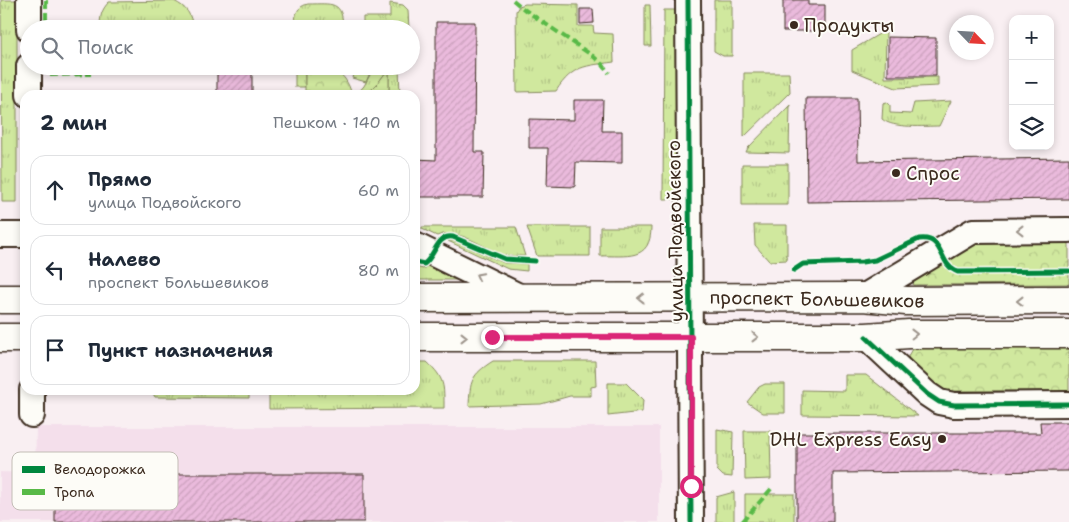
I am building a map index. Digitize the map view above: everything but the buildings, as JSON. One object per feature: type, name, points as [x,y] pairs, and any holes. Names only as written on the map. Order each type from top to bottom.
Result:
[{"type":"main road","name":"проспект Большевиков","points":[[420,298],[863,297],[906,301],[1069,300]]},
{"type":"main road","points":[[0,299],[20,299]]},
{"type":"main road","name":"проспект Большевиков","points":[[420,337],[866,337],[909,334],[1069,334]]},
{"type":"main road","points":[[0,338],[20,338]]},
{"type":"street","points":[[29,0],[29,20]]},
{"type":"street","name":"улица Подвойского","points":[[688,0],[698,337],[706,522]]},
{"type":"street","name":"улица Подвойского","points":[[697,298],[705,0]]},
{"type":"street","points":[[29,75],[29,90]]},
{"type":"street","points":[[863,297],[973,230],[1069,230]]},
{"type":"street","points":[[0,235],[20,235]]},
{"type":"street","points":[[420,246],[523,298]]},
{"type":"street","name":"улица Подвойского","points":[[691,522],[698,337]]},
{"type":"street","points":[[866,337],[927,394],[939,402],[954,405],[1069,404]]},
{"type":"street","points":[[32,395],[32,415]]},
{"type":"shaded area","points":[[36,427],[659,427],[659,522],[0,522],[0,472],[12,472],[12,510],[178,510],[178,452],[35,452]]},
{"type":"green space","points":[[1,0],[17,0],[17,202],[2,202]]},
{"type":"green space","points":[[714,0],[732,0],[732,56],[723,56],[714,51]]},
{"type":"green space","points":[[174,1],[188,12],[191,20],[100,20],[104,8],[109,2]]},
{"type":"green space","points":[[390,3],[403,5],[408,10],[409,20],[363,20],[363,17],[390,17]]},
{"type":"green space","points":[[330,4],[338,8],[342,20],[296,20],[298,10],[304,5]]},
{"type":"green space","points":[[525,4],[578,5],[578,26],[593,26],[594,33],[613,34],[614,62],[587,66],[574,71],[562,82],[556,91],[517,92],[516,11],[519,6]]},
{"type":"green space","points":[[645,5],[650,5],[651,46],[645,46]]},
{"type":"green space","points":[[664,10],[679,10],[677,199],[663,199]]},
{"type":"green space","points":[[886,30],[885,78],[938,77],[938,86],[896,88],[852,70],[852,50]]},
{"type":"green space","points":[[744,73],[789,73],[790,92],[744,137]]},
{"type":"green space","points":[[295,75],[305,75],[305,87],[295,87]]},
{"type":"green space","points":[[305,75],[341,75],[350,90],[305,90]]},
{"type":"green space","points":[[353,75],[369,75],[366,82],[352,78]]},
{"type":"green space","points":[[370,75],[384,75],[371,90],[360,90]]},
{"type":"green space","points":[[384,75],[389,75],[389,90],[371,90]]},
{"type":"green space","points":[[389,75],[399,75],[400,90],[389,90]]},
{"type":"green space","points":[[951,101],[939,126],[901,126],[882,119],[883,103],[887,102],[890,105],[890,113],[911,114],[914,103]]},
{"type":"green space","points":[[790,105],[789,153],[746,152],[748,148]]},
{"type":"green space","points":[[742,164],[788,164],[788,205],[742,205]]},
{"type":"green space","points":[[754,225],[787,225],[787,260],[769,261],[755,245]]},
{"type":"green space","points":[[422,227],[516,227],[525,256],[505,255],[462,236],[445,234],[437,236],[422,229]]},
{"type":"green space","points":[[527,227],[590,227],[590,256],[537,256]]},
{"type":"green space","points":[[600,227],[651,227],[650,238],[647,246],[635,254],[628,256],[600,256]]},
{"type":"green space","points":[[1069,239],[1069,284],[913,285],[916,275],[979,240]]},
{"type":"green space","points":[[448,241],[453,241],[504,263],[527,264],[527,271],[508,269]]},
{"type":"green space","points":[[433,263],[459,278],[457,280],[420,280],[420,268],[423,269]]},
{"type":"green space","points":[[917,346],[1069,346],[1069,391],[948,391],[929,381],[914,368],[908,356],[912,349]]},
{"type":"green space","points":[[493,361],[595,361],[596,386],[591,387],[591,396],[570,396],[541,404],[469,406],[473,379],[480,370]]},
{"type":"green space","points":[[420,362],[427,362],[433,368],[440,378],[443,388],[444,408],[269,409],[269,395],[420,395]]},
{"type":"green space","points":[[845,375],[866,375],[918,416],[802,415],[802,390],[845,391]]},
{"type":"green space","points":[[608,383],[626,383],[643,400],[642,412],[608,416]]},
{"type":"green space","points":[[765,384],[785,384],[785,413],[763,413],[747,402],[759,387]]},
{"type":"green space","points":[[154,395],[249,395],[249,398],[155,397]]},
{"type":"green space","points":[[717,429],[733,432],[732,477],[723,476],[717,470]]},
{"type":"green space","points":[[744,431],[770,431],[771,479],[745,480]]},
{"type":"green space","points":[[734,492],[734,522],[716,522],[716,497]]},
{"type":"green space","points":[[745,494],[794,494],[794,522],[745,522]]},
{"type":"marked path","points":[[46,0],[46,20]]},
{"type":"marked path","points":[[513,0],[593,56],[609,73]]},
{"type":"marked path","points":[[742,522],[772,488]]},
{"type":"cycle path","points":[[688,0],[691,522]]},
{"type":"cycle path","points":[[420,263],[424,264],[440,242],[448,237],[453,237],[505,259],[535,261]]},
{"type":"cycle path","points":[[794,270],[803,264],[875,260],[919,239],[927,239],[937,246],[947,264],[958,272],[1069,271]]},
{"type":"cycle path","points":[[866,337],[927,394],[939,402],[954,405],[1069,404]]},
{"type":"place","name":"Продукты","points":[[794,25]]},
{"type":"place","name":"Спрос","points":[[896,173]]},
{"type":"place","name":"DHL Express Easy","points":[[942,439]]},
{"type":"route","points":[[492,337],[691,337],[691,486]]}]
